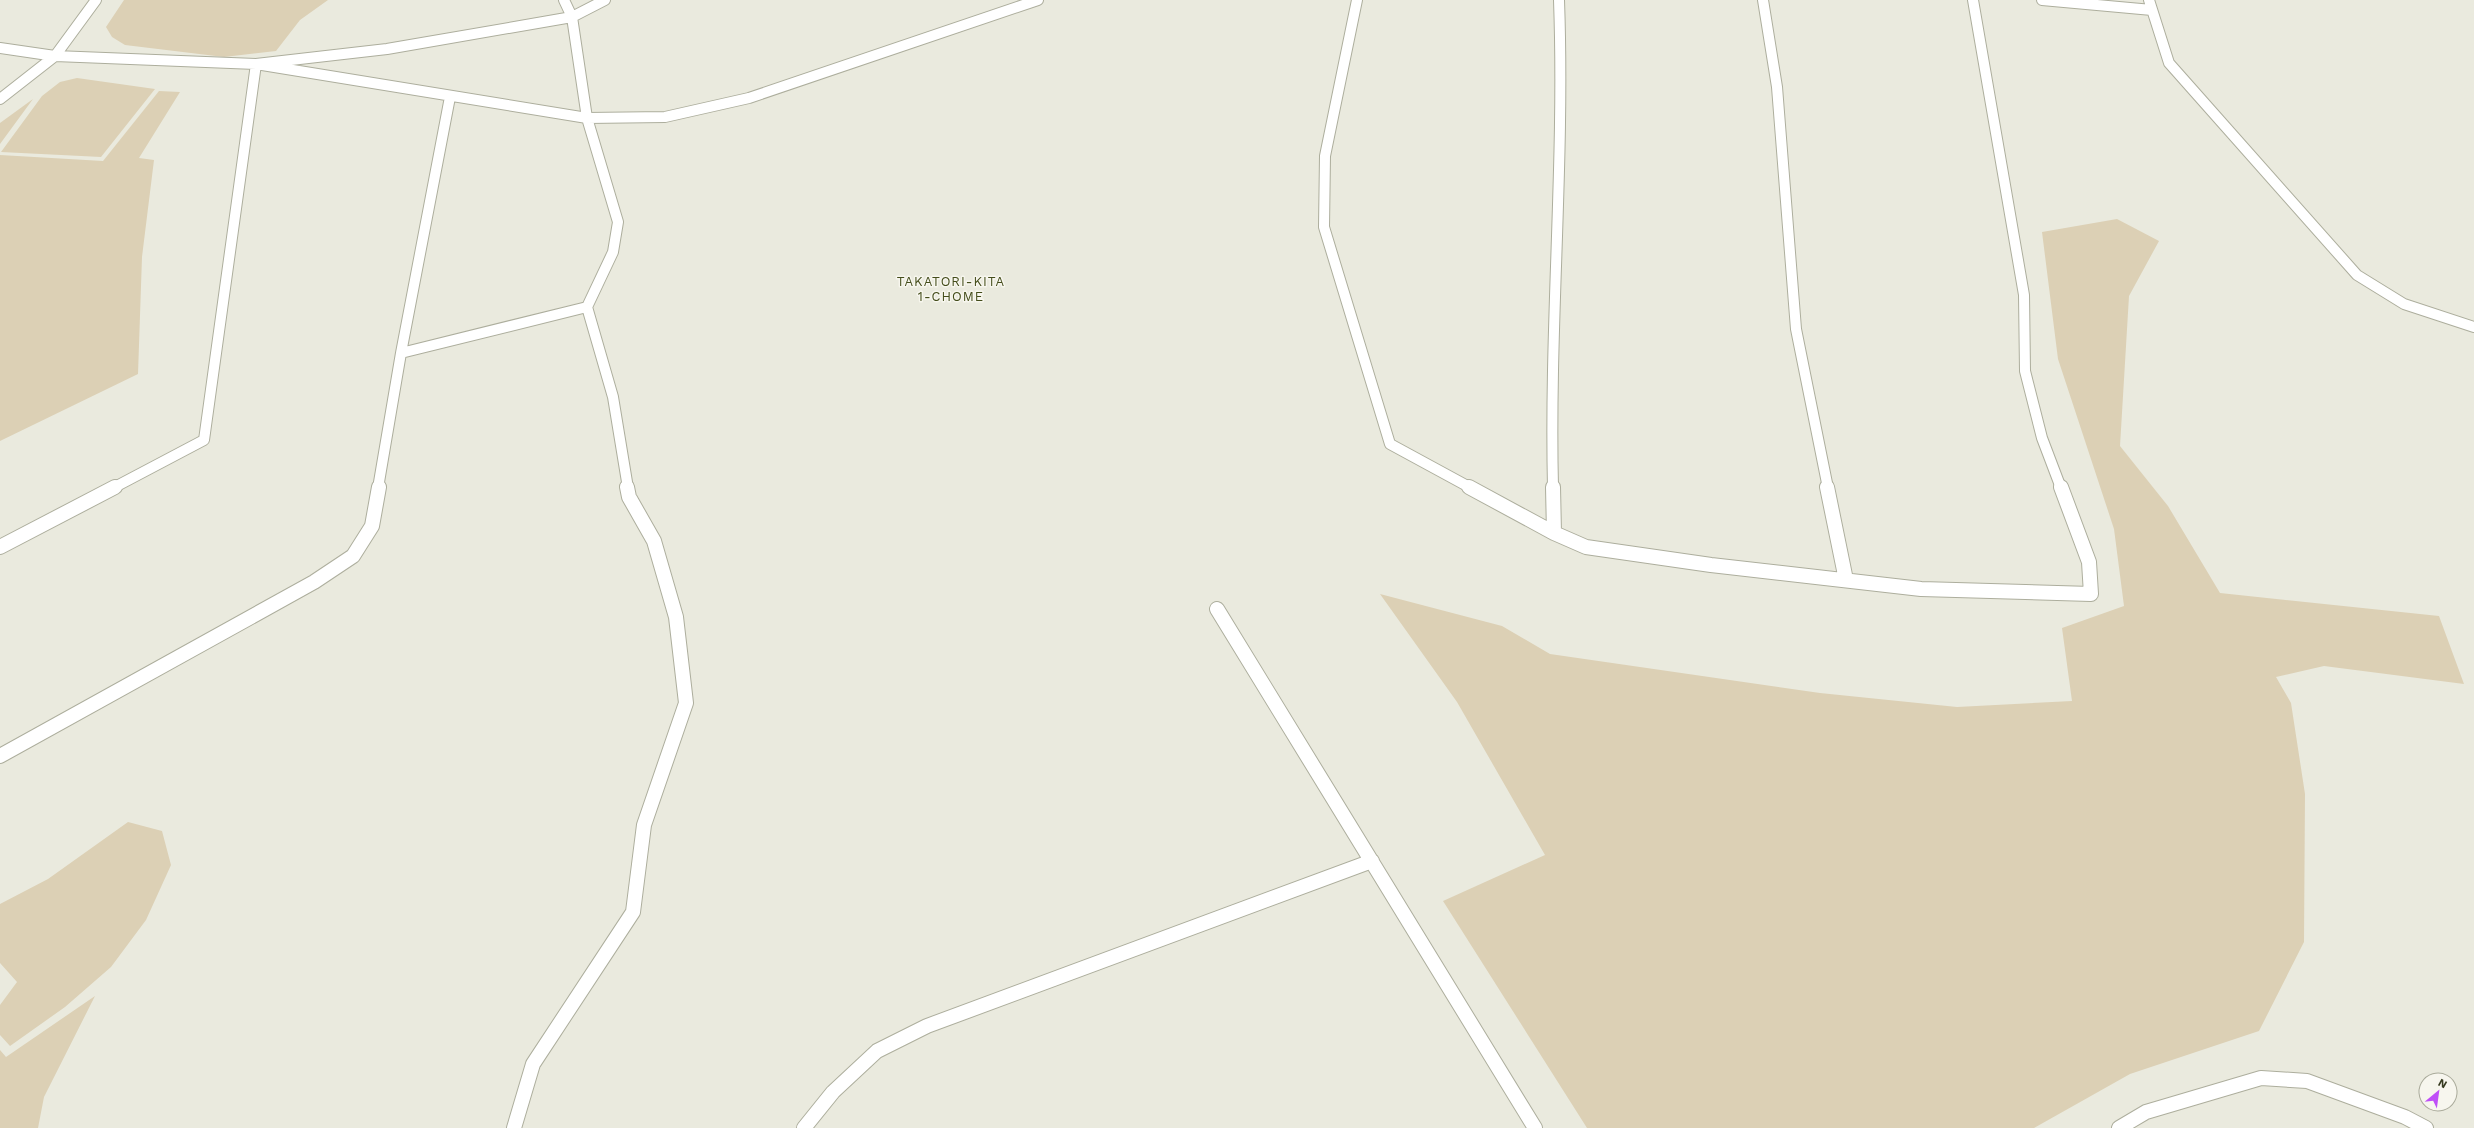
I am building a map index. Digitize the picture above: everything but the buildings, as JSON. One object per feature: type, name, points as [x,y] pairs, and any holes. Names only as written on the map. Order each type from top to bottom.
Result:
[{"type":"street","points":[[0,99],[56,56],[96,0]]},
{"type":"street","points":[[514,1128],[532,1064],[633,912],[644,824],[686,703],[676,617],[654,541],[629,497],[613,396],[587,308],[613,252],[618,222],[587,118],[572,17],[564,0]]},
{"type":"street","points":[[256,64],[387,49],[572,17],[606,0]]},
{"type":"street","points":[[0,48],[56,56],[256,64],[450,97],[587,118],[665,117],[749,98],[1038,0]]},
{"type":"street","points":[[1357,0],[1325,156],[1324,227],[1390,444],[1554,533],[1586,547],[1711,565],[1921,588],[2090,594],[2089,562],[2042,438],[2025,371],[2024,295],[1973,0]]},
{"type":"street","points":[[1554,533],[1551,397],[1562,84],[1559,0]]},
{"type":"street","points":[[1763,0],[1778,87],[1796,329],[1846,580]]},
{"type":"street","points":[[2042,0],[2152,10]]},
{"type":"street","points":[[2149,0],[2169,63],[2357,275],[2404,304],[2474,327]]},
{"type":"street","points":[[0,547],[204,440],[256,64]]},
{"type":"street","points":[[0,756],[314,582],[353,556],[372,526],[401,353],[450,97]]},
{"type":"street","points":[[401,353],[587,308]]},
{"type":"street","points":[[1217,609],[1535,1128]]},
{"type":"street","points":[[804,1128],[833,1092],[877,1050],[927,1026],[1372,861]]},
{"type":"street","points":[[2119,1128],[2146,1112],[2260,1078],[2307,1081],[2405,1116],[2426,1128]]},
{"type":"shaded area","points":[[124,0],[328,0],[300,20],[276,51],[224,57],[125,45],[112,37],[106,27]]},
{"type":"shaded area","points":[[77,78],[155,89],[101,157],[1,152],[42,96],[60,82]]},
{"type":"shaded area","points":[[159,91],[180,92],[139,158],[154,160],[142,257],[138,374],[0,441],[0,155],[103,161]]},
{"type":"shaded area","points":[[33,99],[0,144],[0,123]]},
{"type":"shaded area","points":[[2117,219],[2159,241],[2129,296],[2120,446],[2168,506],[2220,593],[2439,616],[2464,684],[2324,666],[2276,677],[2291,703],[2305,794],[2304,942],[2259,1031],[2130,1074],[2034,1128],[1587,1128],[1443,901],[1545,855],[1457,702],[1380,594],[1502,626],[1550,654],[1820,693],[1957,707],[2072,701],[2062,628],[2124,606],[2114,529],[2058,359],[2042,232]]},
{"type":"shaded area","points":[[128,822],[162,831],[171,865],[146,920],[111,967],[65,1007],[10,1046],[0,1035],[0,1005],[17,982],[0,963],[0,904],[48,879]]},
{"type":"shaded area","points":[[95,996],[44,1097],[38,1128],[0,1128],[0,1050],[6,1057]]},
{"type":"district","name":"TAKATORI-KITA 1-CHOME","points":[[951,288]]}]
